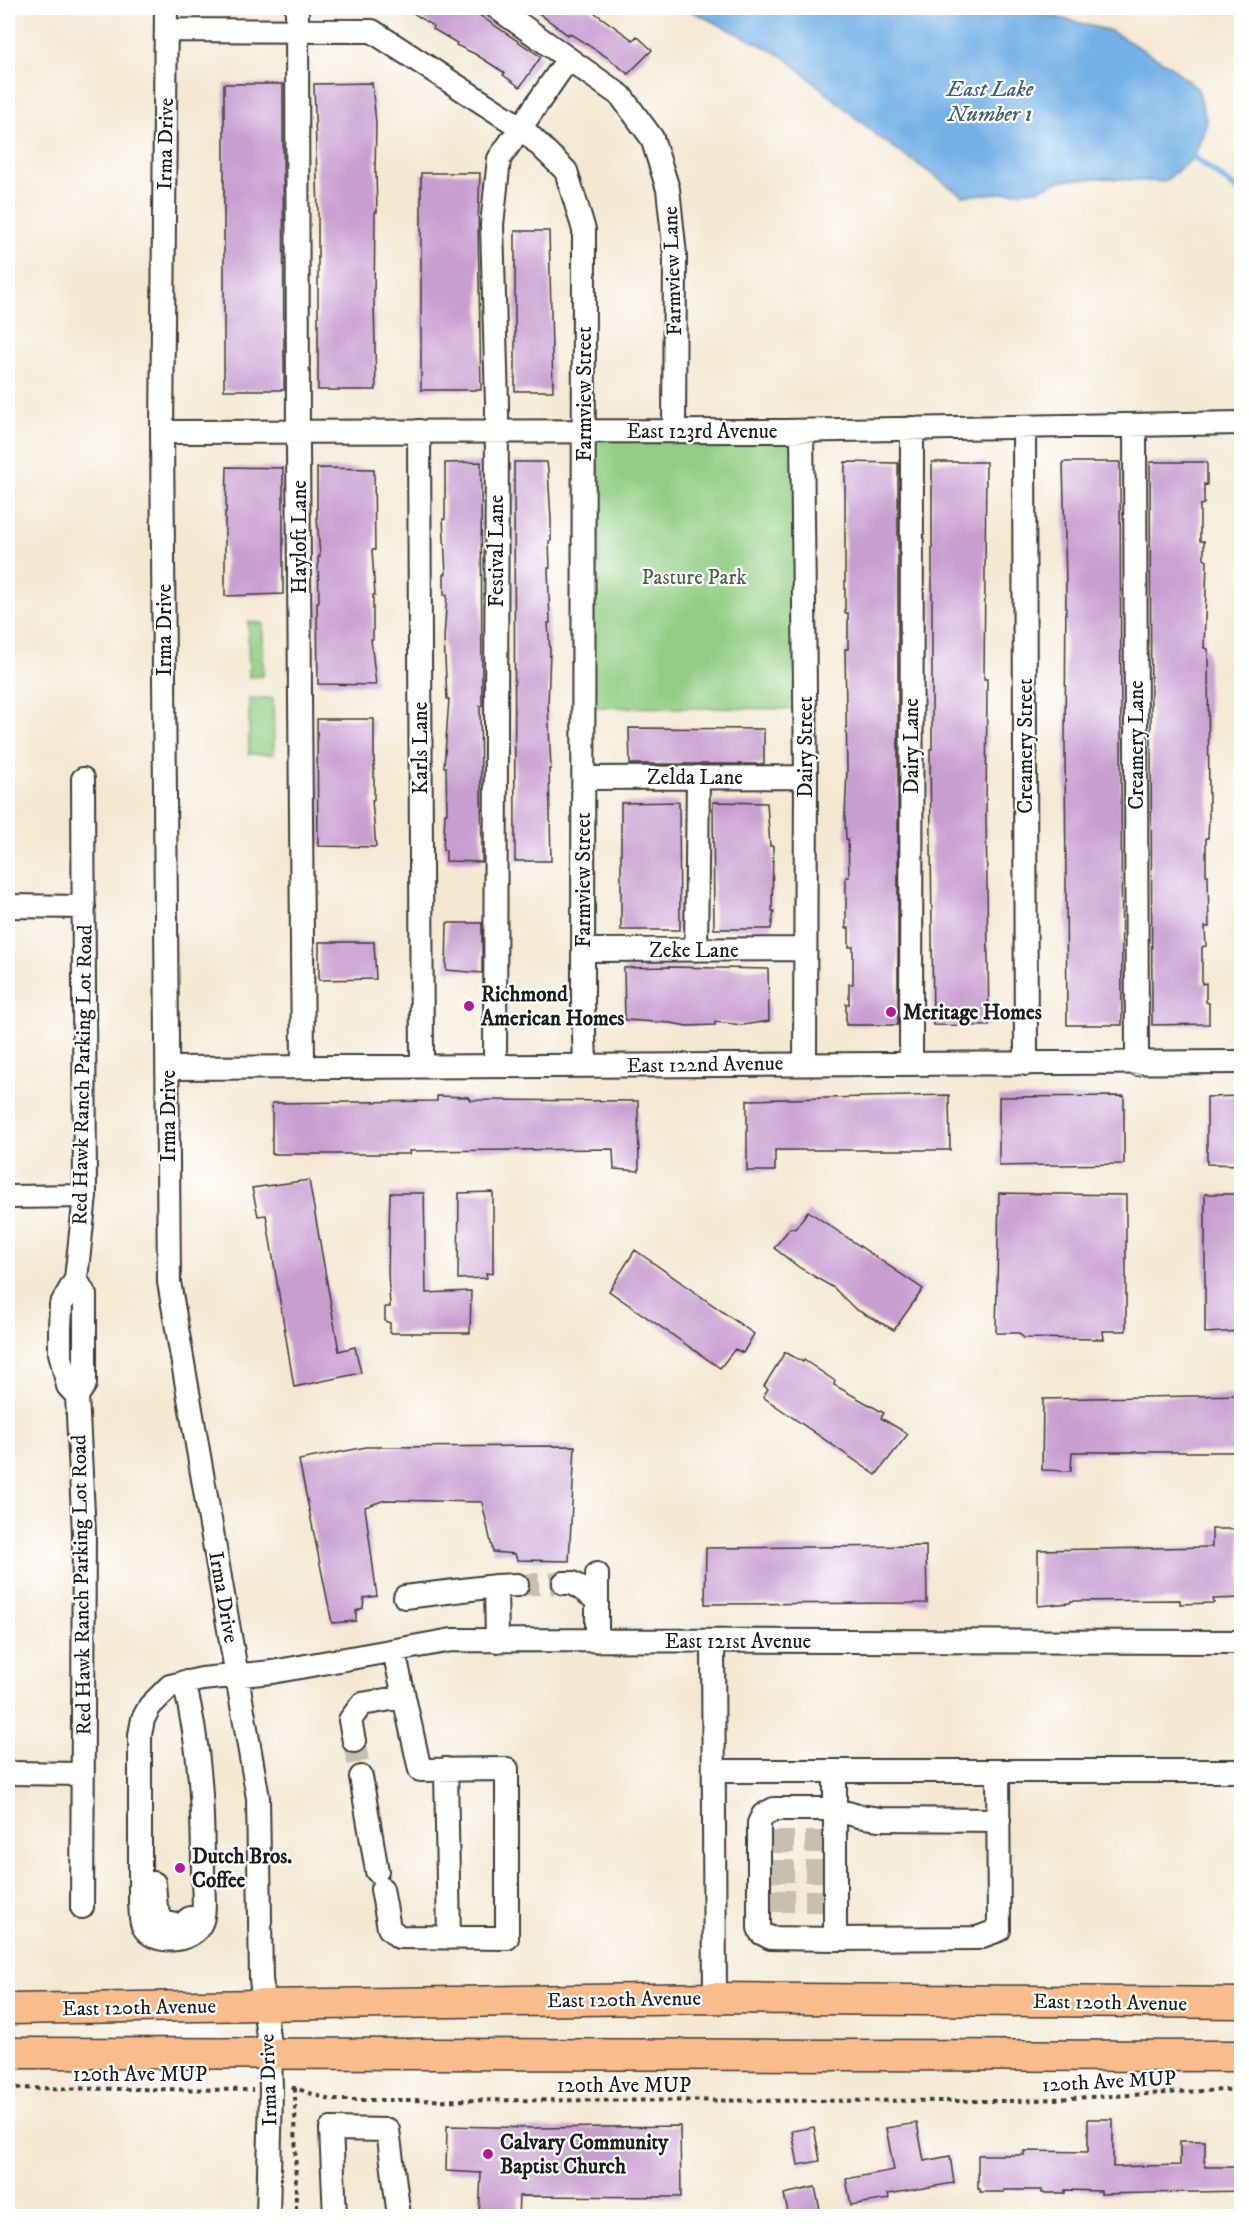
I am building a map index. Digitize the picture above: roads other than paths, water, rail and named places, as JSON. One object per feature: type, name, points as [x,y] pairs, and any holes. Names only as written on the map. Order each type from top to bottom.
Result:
[{"type":"main road","name":"East 120th Avenue","points":[[8,2008],[715,1998],[1242,2003]]},
{"type":"main road","points":[[8,2053],[1242,2055]]},
{"type":"street","name":"Hayloft Lane","points":[[297,8],[303,1066]]},
{"type":"street","name":"Farmview Lane","points":[[497,8],[621,96],[652,138],[668,189],[676,265],[674,431]]},
{"type":"street","name":"Farmview Street","points":[[166,19],[297,30],[372,31],[522,128],[566,171],[584,230],[583,950],[585,1065]]},
{"type":"street","name":"Irma Drive","points":[[166,19],[162,432],[169,1282],[258,1798],[263,2004],[270,2054],[271,2090],[268,2217]]},
{"type":"street","name":"Festival Lane","points":[[495,1065],[496,430],[492,225],[499,159],[568,58]]},
{"type":"street","name":"East 123rd Avenue","points":[[162,432],[419,430],[584,432],[1024,428],[1242,423]]},
{"type":"street","name":"Creamery Lane","points":[[1135,426],[1137,1064]]},
{"type":"street","name":"Dairy Lane","points":[[911,1063],[912,428]]},
{"type":"street","name":"Creamery Street","points":[[1024,428],[1026,1064]]},
{"type":"street","name":"Karls Lane","points":[[419,430],[422,1066]]},
{"type":"street","name":"Dairy Street","points":[[802,430],[806,777],[805,1063]]},
{"type":"street","points":[[696,950],[698,777]]},
{"type":"street","name":"Zelda Lane","points":[[584,778],[806,777]]},
{"type":"street","name":"Red Hawk Ranch Parking Lot Road","points":[[82,1907],[84,1533],[77,1396],[68,1386],[60,1353],[61,1305],[76,1279],[85,1196],[83,779]]},
{"type":"street","name":"Red Hawk Ranch Parking Lot Road","points":[[8,906],[84,907]]},
{"type":"street","name":"Zeke Lane","points":[[583,950],[805,949]]},
{"type":"street","name":"East 122nd Avenue","points":[[168,1068],[1242,1062]]},
{"type":"street","points":[[8,1197],[85,1196]]},
{"type":"street","points":[[597,1574],[597,1641]]},
{"type":"street","points":[[564,1583],[573,1582],[597,1600]]},
{"type":"street","points":[[405,1597],[507,1586],[497,1641]]},
{"type":"street","name":"East 121st Avenue","points":[[177,1684],[272,1672],[452,1640],[1242,1642]]},
{"type":"street","points":[[713,1641],[715,1998]]},
{"type":"street","points":[[361,1777],[389,1928],[399,1937],[507,1938],[507,1769],[420,1770],[394,1651]]},
{"type":"street","points":[[177,1684],[197,1739],[202,1806],[202,1922],[196,1931],[180,1939],[151,1935],[142,1926],[140,1904],[140,1735],[143,1719],[150,1706],[177,1684]]},
{"type":"street","points":[[354,1741],[350,1720],[362,1704],[403,1696]]},
{"type":"street","points":[[446,1769],[449,1938]]},
{"type":"street","points":[[714,1771],[1242,1771]]},
{"type":"street","points":[[834,1771],[834,1809],[829,1842],[834,1939]]},
{"type":"street","points":[[998,1771],[999,1820],[999,1930],[976,1938],[834,1939],[765,1937],[759,1928],[765,1901],[765,1842],[759,1823],[763,1815],[774,1809],[834,1809],[880,1819],[999,1820]]},
{"type":"street","points":[[8,1773],[83,1774]]},
{"type":"street","points":[[335,2217],[331,2129],[388,2130],[399,2217]]},
{"type":"water","name":"East Lake Number 1","points":[[685,8],[1021,8],[1111,31],[1169,65],[1198,89],[1207,123],[1194,157],[1164,182],[1103,178],[1063,180],[1036,190],[963,196],[876,135],[783,56]]},
{"type":"waterway","points":[[1194,157],[1242,193]]},
{"type":"tunnel","points":[[517,1585],[564,1583]]},
{"type":"tunnel","points":[[354,1741],[361,1777]]},
{"type":"tunnel","points":[[772,1842],[825,1842]]},
{"type":"tunnel","points":[[772,1871],[825,1871]]},
{"type":"tunnel","points":[[772,1901],[834,1901]]},
{"type":"place","name":"Richmond American Homes","points":[[469,1006]]},
{"type":"place","name":"Meritage Homes","points":[[891,1012]]},
{"type":"place","name":"Dutch Bros. Coffee","points":[[180,1868]]},
{"type":"place","name":"Calvary Community Baptist Church","points":[[488,2154]]},
{"type":"park label","name":"Pasture Park","points":[[694,577]]}]
